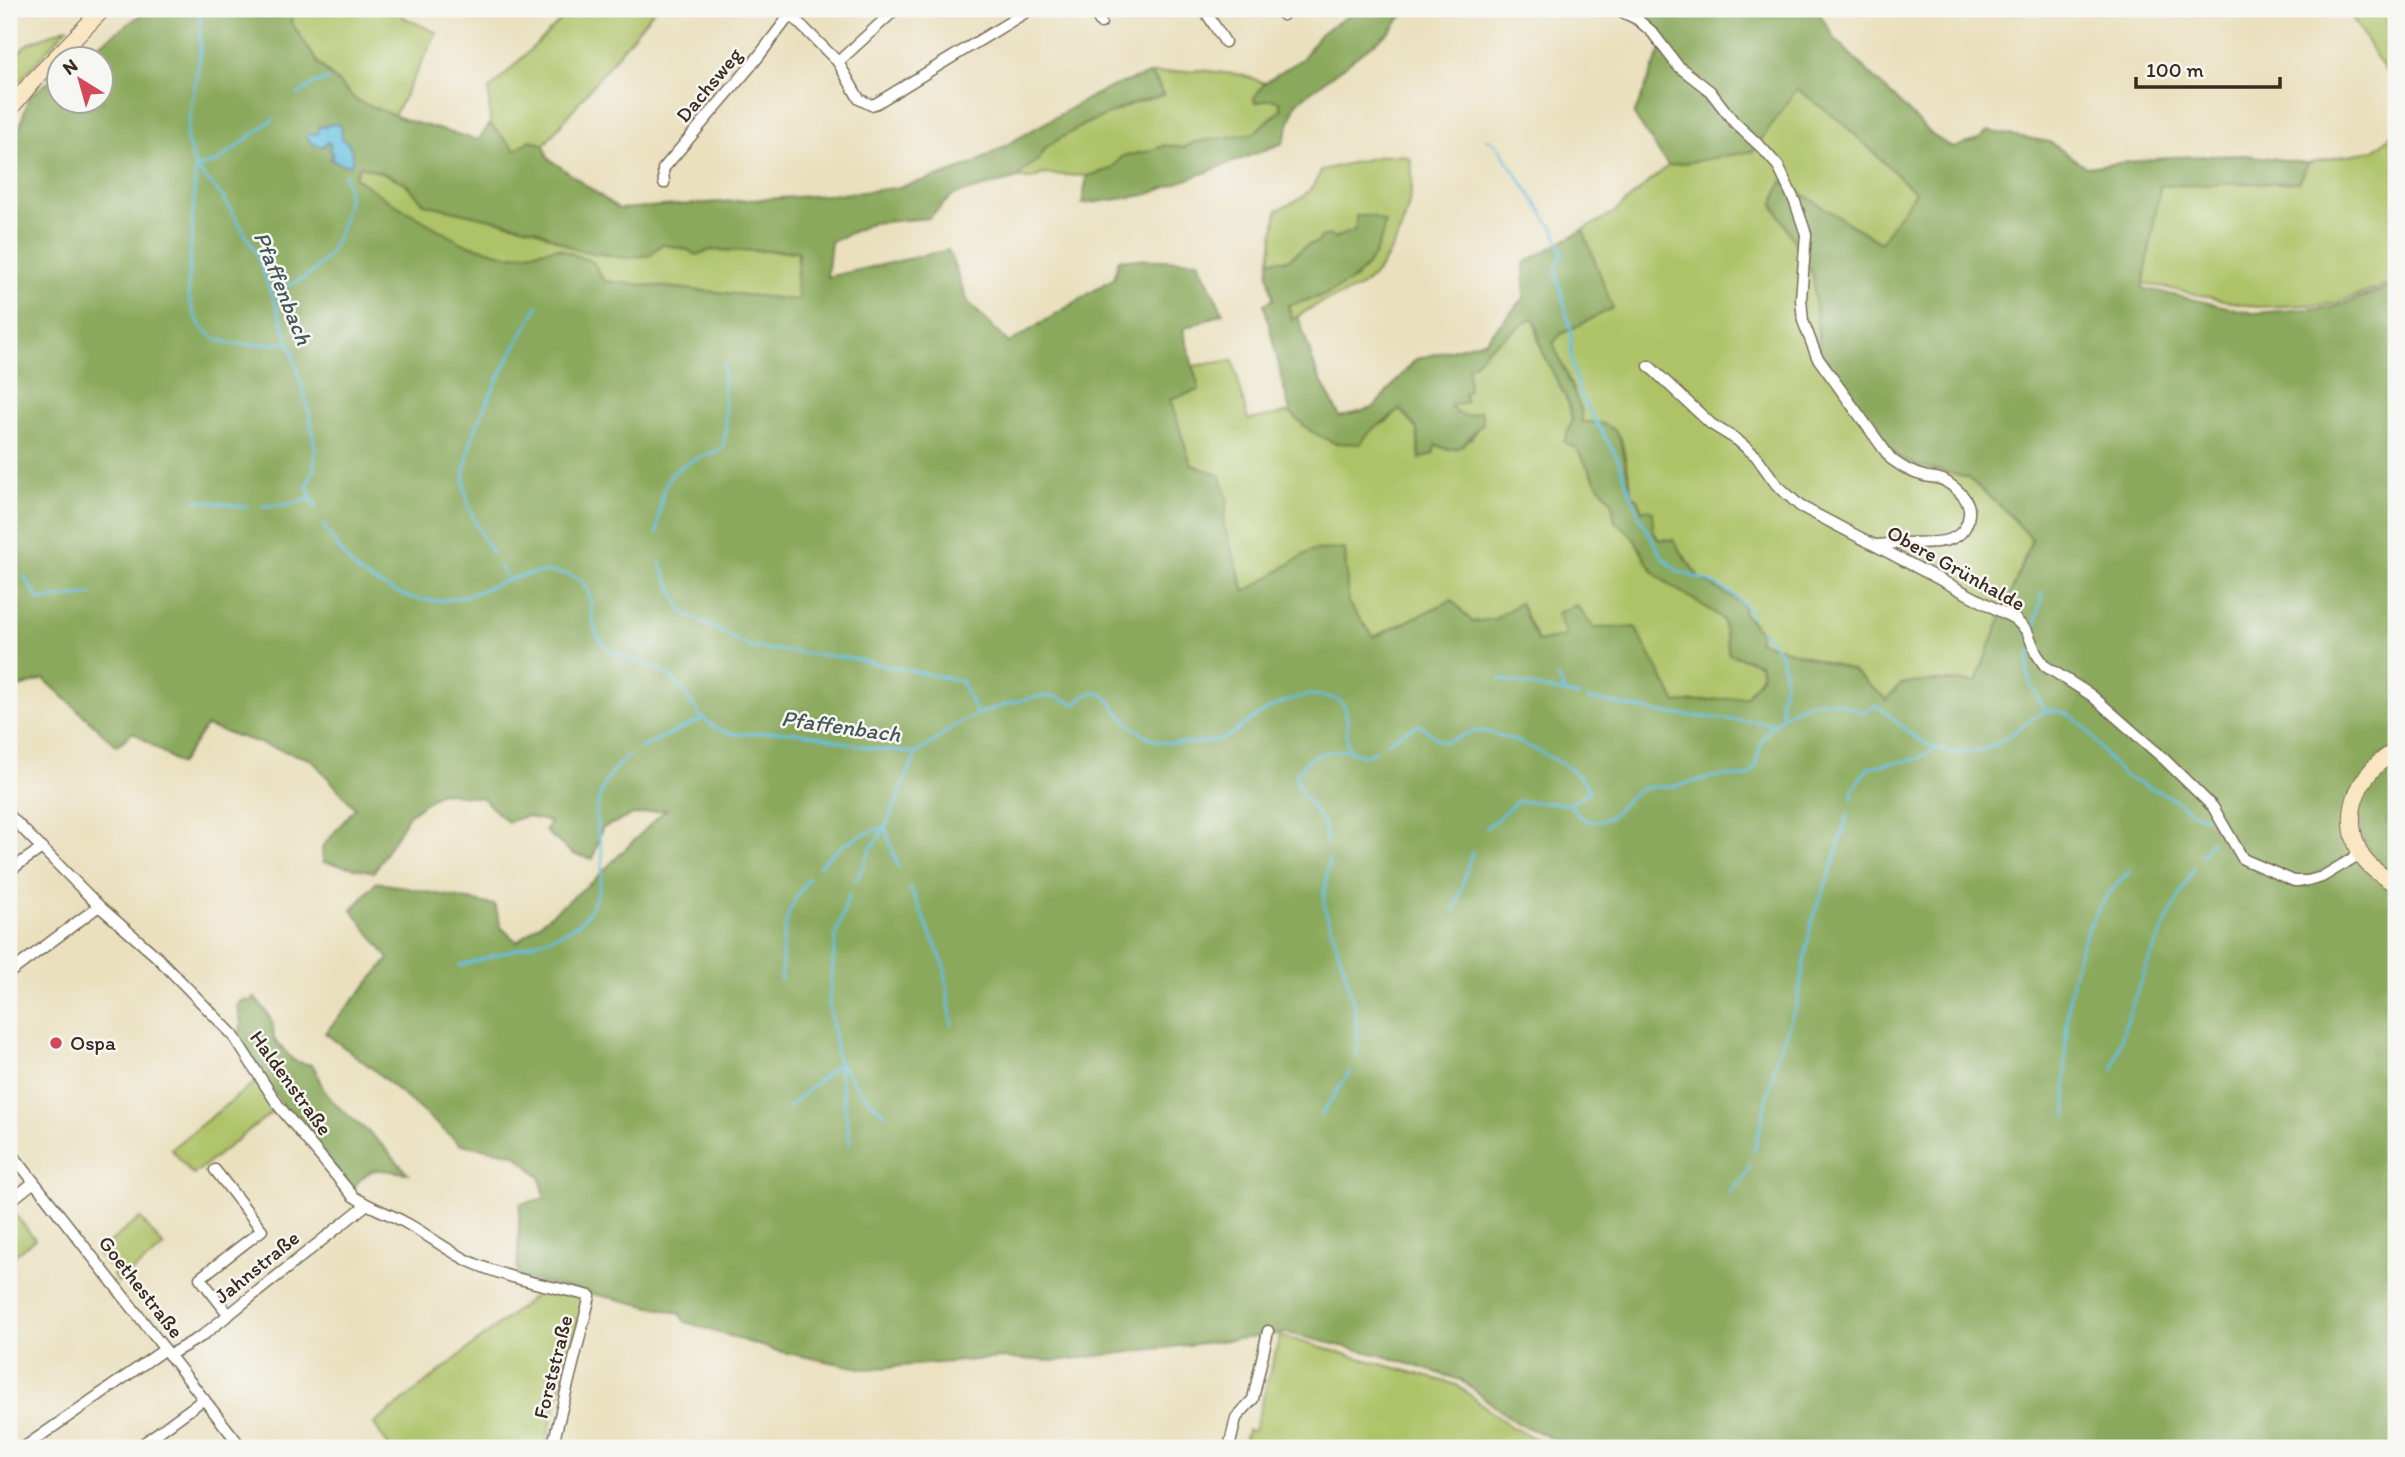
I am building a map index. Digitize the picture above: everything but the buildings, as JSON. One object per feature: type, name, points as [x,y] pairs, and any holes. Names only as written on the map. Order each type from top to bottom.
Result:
[{"type":"street","points":[[9,110],[32,82],[103,9]]},
{"type":"street","points":[[838,62],[896,9]]},
{"type":"street","points":[[788,12],[838,62],[859,99],[871,104],[1031,9]]},
{"type":"street","points":[[1092,9],[1101,23]]},
{"type":"street","points":[[1204,9],[1225,42]]},
{"type":"street","points":[[1616,9],[1637,19],[1652,32],[1678,66],[1710,91],[1734,122],[1777,166],[1795,202],[1806,234],[1802,310],[1803,321],[1817,358],[1891,459],[1905,469],[1924,476],[1938,477],[1948,483],[1964,497],[1970,508],[1967,526],[1956,538],[1925,544],[1874,545]]},
{"type":"street","name":"Dachsweg","points":[[664,183],[663,169],[755,61],[788,12]]},
{"type":"street","name":"Obere Grünhalde","points":[[1648,366],[1711,424],[1756,456],[1776,484],[1800,506],[2015,619],[2027,631],[2045,666],[2091,695],[2163,758],[2213,807],[2243,859],[2294,881],[2308,881],[2322,877],[2360,854]]},
{"type":"street","points":[[2396,751],[2374,766],[2358,789],[2352,824],[2360,854],[2380,875],[2396,884]]},
{"type":"street","name":"Haldenstraße","points":[[9,815],[99,906],[156,956],[233,1035],[278,1105],[353,1196],[472,1262],[501,1273],[590,1296]]},
{"type":"street","points":[[9,872],[42,848]]},
{"type":"street","points":[[9,973],[99,906]]},
{"type":"street","name":"Goethestraße","points":[[9,1150],[242,1448]]},
{"type":"street","points":[[215,1170],[262,1230],[200,1278],[229,1315]]},
{"type":"street","points":[[9,1202],[34,1182]]},
{"type":"street","name":"Jahnstraße","points":[[23,1448],[167,1352],[202,1336],[366,1205]]},
{"type":"street","name":"Forststraße","points":[[552,1448],[590,1296]]},
{"type":"street","points":[[1229,1448],[1236,1418],[1253,1399],[1268,1331]]},
{"type":"street","points":[[137,1448],[204,1399]]},
{"type":"green space","points":[[149,9],[291,9],[291,22],[319,64],[357,101],[409,121],[478,140],[490,124],[515,150],[531,140],[544,145],[548,158],[619,209],[895,188],[973,164],[1087,99],[1111,87],[1149,74],[1164,95],[1134,103],[1083,125],[1046,147],[1039,159],[1018,178],[953,195],[929,218],[872,223],[831,242],[827,277],[948,250],[968,302],[1009,343],[1114,278],[1119,259],[1198,261],[1223,313],[1183,329],[1199,390],[1170,399],[1191,464],[1221,476],[1228,501],[1223,523],[1245,592],[1312,550],[1345,549],[1348,603],[1374,637],[1452,600],[1472,622],[1495,619],[1520,603],[1538,642],[1566,636],[1557,613],[1576,605],[1594,628],[1635,627],[1676,703],[1746,697],[1762,676],[1760,664],[1729,654],[1723,620],[1659,577],[1631,535],[1615,522],[1612,502],[1577,449],[1564,442],[1572,420],[1569,404],[1543,353],[1535,320],[1532,318],[1486,350],[1468,367],[1469,390],[1464,394],[1466,402],[1452,404],[1451,407],[1458,414],[1465,416],[1481,411],[1483,424],[1460,447],[1446,449],[1436,445],[1433,454],[1420,459],[1417,429],[1400,409],[1368,433],[1360,444],[1334,443],[1310,431],[1290,412],[1264,304],[1273,299],[1268,274],[1270,260],[1288,260],[1306,246],[1318,242],[1321,237],[1327,235],[1336,238],[1352,232],[1356,228],[1356,216],[1372,216],[1385,222],[1373,257],[1364,270],[1352,280],[1323,295],[1288,305],[1292,320],[1298,316],[1317,373],[1340,417],[1373,408],[1416,359],[1485,341],[1524,298],[1524,263],[1583,230],[1613,308],[1561,334],[1553,343],[1581,410],[1582,422],[1602,423],[1614,430],[1621,442],[1631,494],[1639,500],[1642,511],[1648,509],[1653,512],[1653,530],[1658,539],[1673,540],[1699,578],[1742,603],[1744,614],[1760,632],[1758,641],[1851,670],[1887,700],[1900,684],[1976,682],[2032,539],[2007,512],[1968,478],[1918,465],[1897,456],[1820,352],[1813,275],[1773,204],[1782,181],[1880,243],[1915,192],[1844,124],[1797,89],[1753,151],[1668,166],[1634,115],[1662,47],[1652,32],[1616,9],[1817,9],[1835,39],[1932,135],[1953,148],[1979,139],[1988,131],[2050,142],[2086,167],[2172,157],[2246,155],[2308,163],[2298,182],[2160,186],[2143,288],[2253,313],[2335,307],[2396,285],[2396,748],[2379,757],[2348,830],[2396,891],[2396,1448],[1574,1448],[1515,1422],[1461,1380],[1380,1355],[1287,1333],[1055,1361],[1000,1358],[865,1369],[777,1351],[685,1322],[679,1313],[517,1277],[520,1204],[545,1198],[540,1177],[515,1154],[460,1144],[373,1069],[325,1033],[389,959],[352,910],[376,882],[495,905],[501,927],[517,942],[593,881],[666,809],[630,816],[602,828],[593,859],[573,854],[545,831],[550,822],[526,816],[508,822],[483,798],[440,792],[409,815],[374,872],[323,862],[322,847],[355,808],[312,760],[206,726],[180,764],[133,732],[117,746],[44,679],[20,687],[9,673],[9,139],[19,130],[29,96],[46,84],[46,116],[116,116],[116,46],[97,46]],"holes":[[[330,125],[342,129],[342,140],[347,144],[350,164],[344,165],[331,158],[332,145],[328,142],[324,146],[313,144],[307,137]],[[360,166],[405,183],[425,204],[535,229],[577,250],[626,258],[650,255],[662,244],[688,250],[696,255],[710,250],[798,251],[796,291],[800,296],[795,300],[604,281],[593,262],[557,248],[510,256],[462,243],[389,201],[354,177]]]},
{"type":"green space","points":[[291,9],[406,9],[403,17],[437,33],[394,116],[357,101],[319,64],[291,22]]},
{"type":"green space","points":[[552,9],[655,9],[544,145],[531,140],[515,150],[490,124],[489,90],[560,21]]},
{"type":"green space","points":[[1359,9],[1408,9],[1389,32],[1296,103],[1283,143],[1146,195],[1082,204],[1087,176],[1111,169],[1123,156],[1165,145],[1184,148],[1195,142],[1255,133],[1281,110],[1280,102],[1272,99],[1255,103],[1254,98],[1265,83],[1303,58],[1320,34]]},
{"type":"green space","points":[[2347,9],[2396,9],[2396,89]]},
{"type":"green space","points":[[68,27],[51,46],[46,46],[46,52],[9,93],[9,63],[27,44]]},
{"type":"green space","points":[[1199,70],[1242,75],[1265,83],[1254,98],[1255,103],[1272,99],[1280,102],[1281,110],[1263,123],[1255,133],[1195,142],[1184,148],[1165,145],[1123,156],[1111,169],[1087,176],[1043,174],[1032,179],[1018,178],[1039,159],[1046,147],[1083,125],[1134,103],[1164,95],[1156,79],[1149,74]]},
{"type":"green space","points":[[1797,89],[1844,124],[1915,192],[1881,243],[1783,182],[1773,204],[1813,275],[1820,352],[1897,456],[1918,465],[1968,478],[2007,512],[2032,539],[1976,682],[1900,684],[1887,700],[1851,670],[1758,641],[1753,623],[1744,614],[1742,603],[1699,578],[1680,550],[1658,539],[1653,530],[1653,512],[1642,511],[1631,494],[1621,438],[1594,422],[1582,423],[1581,409],[1553,343],[1561,334],[1612,308],[1583,230],[1612,214],[1668,166],[1753,151]]},
{"type":"green space","points":[[2396,132],[2396,282],[2334,304],[2256,307],[2143,283],[2160,185],[2298,182],[2308,163],[2374,150]]},
{"type":"green space","points":[[1401,155],[1410,158],[1411,191],[1401,229],[1383,263],[1360,287],[1329,299],[1293,320],[1288,305],[1321,297],[1357,278],[1356,228],[1352,232],[1306,246],[1288,260],[1270,260],[1277,210],[1304,196],[1314,185],[1321,170],[1381,156]]},
{"type":"green space","points":[[360,166],[405,183],[425,204],[535,229],[577,250],[626,258],[650,255],[662,244],[688,250],[696,255],[710,250],[799,252],[800,296],[795,300],[604,281],[592,262],[557,248],[510,256],[462,243],[389,201],[354,177]]},
{"type":"green space","points":[[1532,318],[1535,320],[1543,353],[1569,404],[1572,420],[1565,442],[1577,449],[1612,502],[1615,522],[1631,535],[1653,571],[1723,620],[1729,654],[1760,664],[1762,675],[1746,697],[1676,703],[1635,628],[1537,642],[1520,603],[1495,619],[1472,622],[1452,600],[1374,637],[1348,603],[1345,550],[1312,550],[1245,592],[1223,523],[1228,501],[1191,465],[1170,399],[1199,390],[1193,366],[1233,360],[1248,420],[1290,412],[1314,432],[1338,441],[1360,444],[1368,431],[1388,421],[1400,409],[1417,429],[1420,459],[1436,444],[1471,439],[1478,427],[1451,407],[1466,387],[1468,367],[1486,350]]},
{"type":"green space","points":[[2396,755],[2396,793],[2387,822],[2396,830],[2396,876],[2376,861],[2369,851],[2359,829],[2358,817],[2359,805],[2366,787]]},
{"type":"green space","points":[[254,997],[267,1012],[273,1025],[274,1039],[294,1061],[312,1065],[322,1087],[342,1111],[381,1144],[408,1173],[371,1171],[353,1188],[283,1106],[240,1040],[241,1022],[237,1005]]},
{"type":"green space","points":[[259,1083],[276,1109],[193,1175],[171,1149],[250,1086]]},
{"type":"green space","points":[[9,1207],[35,1239],[9,1260]]},
{"type":"green space","points":[[140,1218],[164,1247],[118,1282],[113,1270],[96,1253]]},
{"type":"green space","points":[[546,1287],[579,1297],[584,1306],[544,1448],[390,1448],[374,1424]]},
{"type":"green space","points":[[1280,1336],[1457,1385],[1511,1427],[1555,1448],[1243,1448],[1247,1430],[1254,1431]]},
{"type":"water","points":[[338,123],[342,129],[342,139],[351,149],[352,164],[344,165],[330,159],[333,155],[328,142],[321,147],[313,144],[306,136],[317,134],[320,126],[327,127],[328,124]]},
{"type":"waterway","name":"Pfaffenbach","points":[[200,9],[200,57],[186,137],[196,168],[222,196],[255,250],[290,343],[310,416],[315,448],[314,470],[307,486],[316,509]]},
{"type":"waterway","points":[[298,95],[312,85],[329,79]]},
{"type":"waterway","points":[[273,119],[217,162],[196,168],[188,293],[202,328],[212,337],[239,344],[290,343]]},
{"type":"waterway","points":[[1486,139],[1496,144],[1555,231],[1562,252],[1556,271],[1571,331],[1572,362],[1580,395],[1617,457],[1639,515],[1662,557],[1677,571],[1713,583],[1731,593],[1745,605],[1752,618]]},
{"type":"waterway","points":[[269,289],[297,282],[309,275],[328,256],[335,244],[347,203],[345,174]]},
{"type":"waterway","points":[[492,553],[469,506],[465,489],[465,468],[479,420],[490,395],[538,305]]},
{"type":"waterway","points":[[657,534],[662,498],[670,476],[688,463],[722,449],[726,432],[723,363]]},
{"type":"waterway","points":[[263,506],[311,499]]},
{"type":"waterway","points":[[196,500],[247,507]]},
{"type":"waterway","name":"Pfaffenbach","points":[[323,525],[360,573],[395,592],[421,600],[459,598],[517,577],[538,573],[559,573],[579,580],[589,594],[595,630],[605,646],[668,675],[706,721],[731,733],[804,733],[869,748],[915,753],[965,720],[1006,705],[1048,696],[1076,704],[1085,696],[1099,693],[1108,699],[1126,720],[1149,737],[1167,743],[1197,743],[1229,736],[1257,716],[1286,701],[1318,695],[1337,700],[1345,707],[1349,750],[1362,756],[1375,751]]},
{"type":"waterway","points":[[660,563],[683,612],[750,647],[849,658],[961,681],[977,714]]},
{"type":"waterway","points":[[499,566],[508,580]]},
{"type":"waterway","points":[[24,576],[39,600],[93,594]]},
{"type":"waterway","points":[[2035,629],[2042,592]]},
{"type":"waterway","points":[[1761,631],[1775,645],[1782,658],[1785,680],[1780,700],[1783,716]]},
{"type":"waterway","points":[[2030,651],[2028,676],[2046,711]]},
{"type":"waterway","points":[[1557,676],[1566,694]]},
{"type":"waterway","points":[[1500,679],[1578,696]]},
{"type":"waterway","points":[[1588,699],[1664,713],[1775,724]]},
{"type":"waterway","name":"Pfaffenbach","points":[[1387,743],[1419,725],[1441,741],[1450,741],[1477,731],[1522,743],[1558,762],[1584,782],[1590,791],[1570,804],[1582,818],[1595,822],[1612,815],[1642,789],[1675,786],[1716,777],[1748,776],[1756,765],[1761,742],[1772,726],[1789,712],[1808,704],[1832,701],[1863,712],[1875,706],[1918,739],[1948,752],[1961,753],[1974,752],[1999,742],[2037,716],[2054,710],[2079,721],[2123,775],[2170,797],[2191,811],[2214,819]]},
{"type":"waterway","points":[[639,749],[702,719]]},
{"type":"waterway","points":[[1852,799],[1853,788],[1869,767],[1917,759],[1937,748]]},
{"type":"waterway","points":[[1327,844],[1324,825],[1298,787],[1296,777],[1311,758],[1324,753],[1348,750]]},
{"type":"waterway","points":[[856,881],[872,847],[885,828],[917,752]]},
{"type":"waterway","points":[[459,966],[557,935],[587,915],[596,897],[601,877],[602,857],[596,815],[599,798],[610,775],[628,756]]},
{"type":"waterway","points":[[1486,828],[1518,801],[1570,804]]},
{"type":"waterway","points":[[1754,1151],[1778,1054],[1797,1003],[1811,924],[1848,814]]},
{"type":"waterway","points":[[819,866],[849,842],[885,828],[898,867]]},
{"type":"waterway","points":[[2202,856],[2211,841]]},
{"type":"waterway","points":[[1454,912],[1472,852]]},
{"type":"waterway","points":[[1329,860],[1325,908],[1353,1004],[1357,1043],[1355,1058]]},
{"type":"waterway","points":[[2113,1070],[2146,967],[2194,869]]},
{"type":"waterway","points":[[2067,1116],[2067,1018],[2079,953],[2090,924],[2107,896],[2129,872]]},
{"type":"waterway","points":[[781,980],[788,915],[809,878]]},
{"type":"waterway","points":[[910,887],[944,965],[952,1025]]},
{"type":"waterway","points":[[849,895],[836,935],[829,1001],[850,1144]]},
{"type":"waterway","points":[[787,1108],[839,1063],[861,1092],[885,1115]]},
{"type":"waterway","points":[[1321,1115],[1350,1072]]},
{"type":"waterway","points":[[1729,1193],[1744,1178],[1750,1165]]},
{"type":"place","name":"Ospa","points":[[56,1043]]}]
